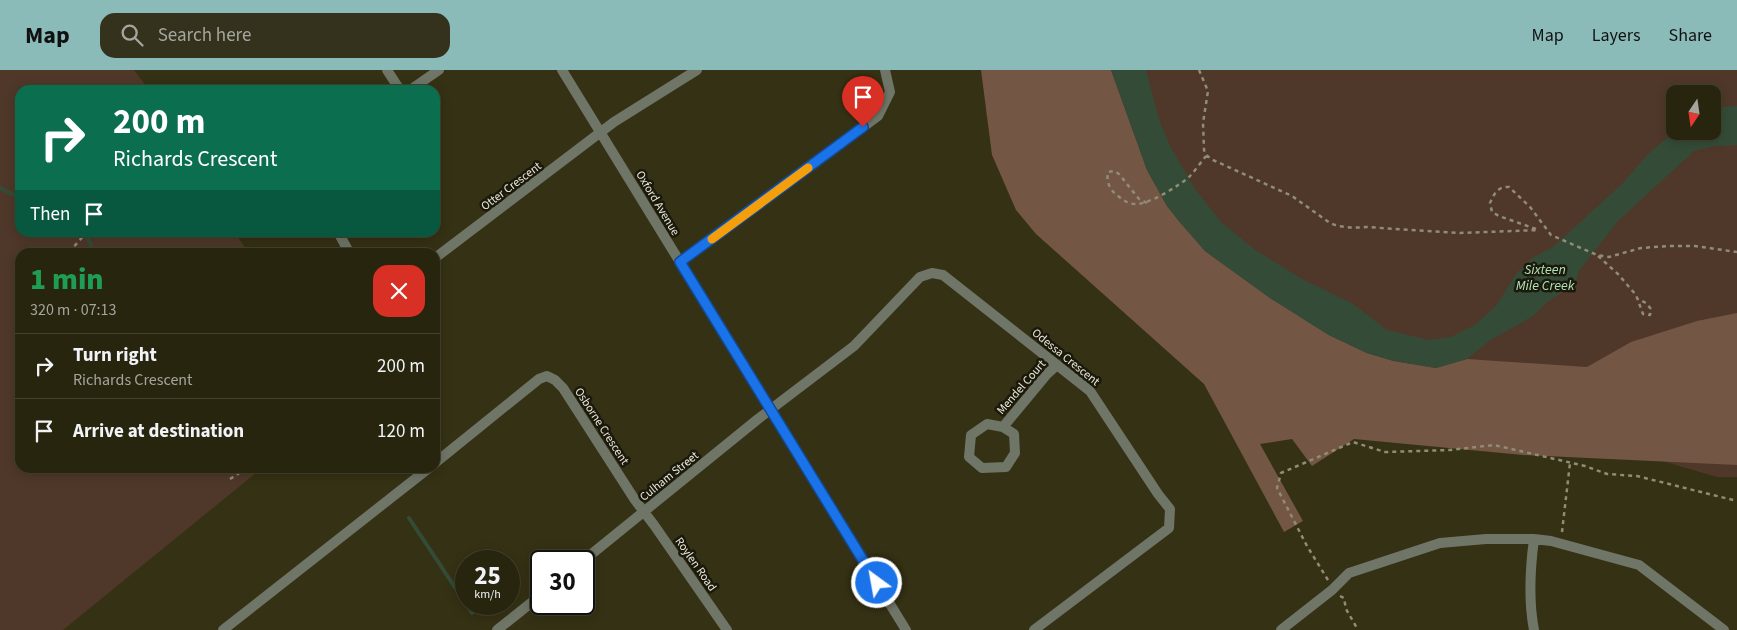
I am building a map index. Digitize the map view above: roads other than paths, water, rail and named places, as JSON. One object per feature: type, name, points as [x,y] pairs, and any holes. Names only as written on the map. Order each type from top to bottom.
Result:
[{"type":"street","points":[[387,70],[397,85]]},
{"type":"street","points":[[417,85],[439,70]]},
{"type":"street","name":"Oxford Avenue","points":[[562,70],[906,630]]},
{"type":"street","name":"Otter Crescent","points":[[440,254],[601,132],[697,70]]},
{"type":"street","points":[[680,262],[878,116],[890,92],[885,70]]},
{"type":"street","points":[[341,237],[347,248]]},
{"type":"street","name":"Odessa Crescent","points":[[770,410],[854,346],[920,277],[932,274],[943,275],[1090,391],[1158,494],[1170,509],[1169,528],[1034,630]]},
{"type":"street","name":"Mendel Court","points":[[1003,427],[1047,374],[1057,365]]},
{"type":"street","name":"Osborne Crescent","points":[[440,459],[539,379],[547,376],[555,380],[563,388],[644,513]]},
{"type":"street","name":"Culham Street","points":[[595,552],[770,410]]},
{"type":"street","name":"Mendel Court","points":[[987,424],[1003,427],[1014,434],[1015,453],[1006,467],[982,468],[968,457],[971,435],[987,424]]},
{"type":"street","points":[[223,630],[423,473]]},
{"type":"street","name":"Roylen Road","points":[[644,513],[727,630]]},
{"type":"street","points":[[1534,539],[1529,578],[1531,615],[1534,630]]},
{"type":"street","points":[[1281,630],[1332,590],[1349,573],[1440,543],[1534,539],[1561,544],[1639,565],[1724,630]]},
{"type":"street","points":[[497,630],[530,604]]},
{"type":"water","name":"Sixteen Mile Creek","points":[[1111,70],[1146,70],[1159,120],[1171,148],[1195,189],[1221,222],[1254,249],[1302,279],[1353,304],[1387,330],[1429,340],[1451,337],[1475,325],[1497,305],[1516,274],[1532,258],[1553,247],[1622,184],[1648,154],[1666,139],[1721,140],[1721,107],[1737,106],[1737,145],[1714,146],[1694,151],[1618,221],[1578,272],[1576,283],[1546,303],[1533,316],[1489,341],[1467,359],[1436,368],[1394,361],[1367,353],[1329,335],[1270,298],[1205,251],[1167,206],[1147,170]]},
{"type":"waterway","points":[[0,188],[15,196]]},
{"type":"waterway","points":[[87,237],[91,248]]},
{"type":"waterway","points":[[409,518],[455,587]]}]
